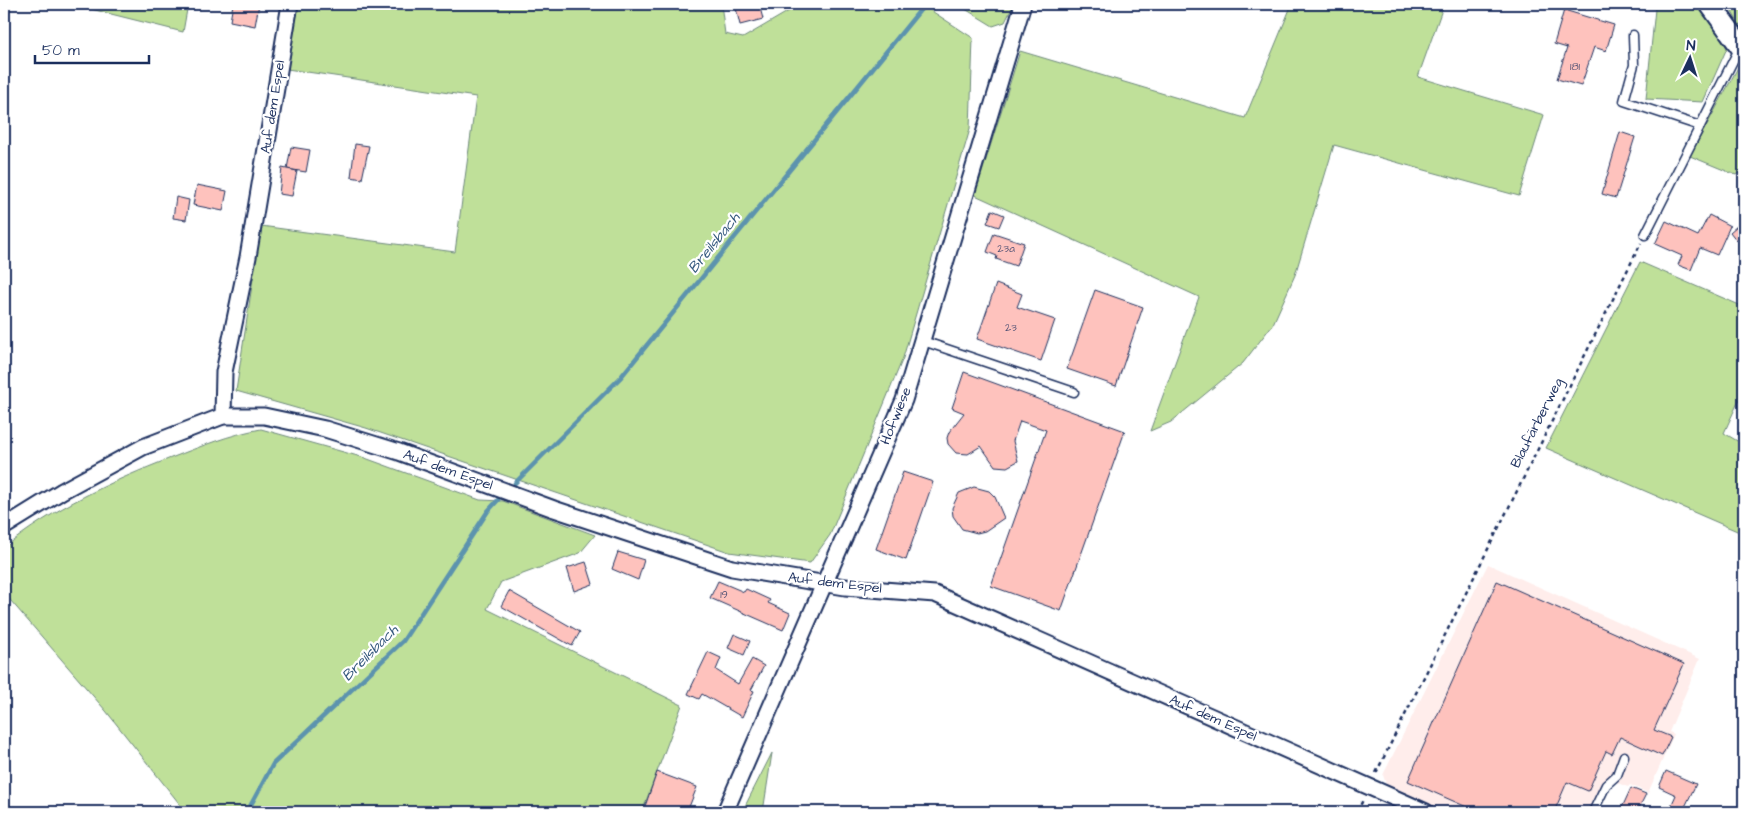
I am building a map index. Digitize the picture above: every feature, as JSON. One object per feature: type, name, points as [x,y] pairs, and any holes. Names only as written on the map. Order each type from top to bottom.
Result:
[{"type":"street","name":"Auf dem Espel","points":[[223,416],[224,372],[248,257],[290,4]]},
{"type":"street","name":"Hofwiese","points":[[726,812],[823,583],[900,409],[923,341],[995,92],[1023,4]]},
{"type":"street","points":[[1710,4],[1742,49]]},
{"type":"street","name":"Auf dem Espel","points":[[4,527],[62,491],[143,447],[223,416],[264,416],[325,430],[399,452],[554,509],[732,568],[823,583],[935,594],[1426,812]]},
{"type":"lane","points":[[1633,35],[1634,65],[1624,101],[1700,126]]},
{"type":"lane","points":[[1645,235],[1700,126],[1742,49]]},
{"type":"lane","points":[[923,341],[1074,392]]},
{"type":"lane","points":[[1594,812],[1606,785],[1616,775],[1624,756]]},
{"type":"path","name":"Blaufärberweg","points":[[1356,812],[1645,235]]},
{"type":"shaded area","points":[[1488,564],[1700,659],[1669,732],[1674,734],[1648,793],[1630,785],[1628,787],[1612,781],[1598,812],[1443,812],[1387,787],[1383,775]]},
{"type":"green space","points":[[71,4],[188,4],[183,32]]},
{"type":"green space","points":[[299,4],[721,4],[725,34],[743,38],[801,4],[921,4],[973,38],[970,129],[903,358],[830,535],[810,563],[729,552],[366,428],[236,391],[261,226],[455,252],[476,97],[287,69]]},
{"type":"green space","points":[[957,4],[1014,4],[1005,22],[993,26]]},
{"type":"green space","points":[[1292,4],[1444,4],[1418,77],[1544,115],[1519,196],[1334,145],[1295,275],[1273,324],[1243,363],[1171,422],[1150,431],[1199,297],[975,195],[1020,51],[1245,118]]},
{"type":"green space","points":[[1640,4],[1702,4],[1727,48],[1703,102],[1646,99],[1655,9]]},
{"type":"green space","points":[[1727,4],[1744,4],[1744,32]]},
{"type":"green space","points":[[1742,60],[1744,63],[1744,169],[1736,175],[1690,156]]},
{"type":"green space","points":[[1640,262],[1744,307],[1744,389],[1724,433],[1744,445],[1744,534],[1546,448]]},
{"type":"green space","points":[[261,429],[365,458],[480,500],[503,501],[595,535],[580,553],[501,582],[487,609],[682,705],[642,812],[186,812],[106,711],[4,593],[4,548],[42,520],[105,486],[204,445],[237,434]]},
{"type":"green space","points":[[772,753],[763,812],[742,812]]},
{"type":"building","points":[[233,4],[259,4],[255,26],[230,21]]},
{"type":"building","points":[[735,4],[759,4],[763,19],[740,25]]},
{"type":"building","points":[[1564,10],[1614,25],[1606,51],[1594,47],[1581,86],[1557,79],[1567,48],[1554,44]]},
{"type":"building","points":[[1620,132],[1635,137],[1616,198],[1602,194]]},
{"type":"building","points":[[355,144],[369,146],[362,179],[351,177]]},
{"type":"building","points":[[291,147],[310,150],[306,172],[287,169]]},
{"type":"building","points":[[282,168],[297,171],[292,196],[279,194]]},
{"type":"building","points":[[197,185],[227,191],[223,211],[193,205]]},
{"type":"building","points":[[176,197],[189,200],[186,220],[173,218]]},
{"type":"building","points":[[992,210],[1004,215],[999,227],[987,223]]},
{"type":"building","points":[[1709,215],[1730,226],[1717,255],[1700,248],[1691,270],[1678,265],[1682,256],[1655,244],[1666,221],[1698,236]]},
{"type":"building","points":[[1744,220],[1744,235],[1737,241],[1730,232]]},
{"type":"building","points":[[994,233],[1024,243],[1016,266],[996,259],[997,256],[987,252]]},
{"type":"building","points":[[996,284],[1022,294],[1017,307],[1055,320],[1041,361],[977,339]]},
{"type":"building","points":[[1095,290],[1143,307],[1116,386],[1067,369]]},
{"type":"building","points":[[964,372],[1125,431],[1061,611],[991,586],[1046,430],[1020,421],[1013,441],[1018,461],[1007,467],[995,466],[981,446],[968,454],[956,453],[948,444],[947,438],[949,432],[964,413],[952,408]]},
{"type":"building","points":[[903,472],[933,482],[906,560],[876,549]]},
{"type":"building","points":[[974,487],[989,491],[995,497],[1004,518],[985,531],[977,533],[962,529],[953,516],[952,508],[959,493]]},
{"type":"building","points":[[618,552],[644,560],[638,580],[612,569]]},
{"type":"building","points":[[586,562],[593,584],[574,591],[567,568]]},
{"type":"building","points":[[718,581],[744,592],[746,589],[770,600],[768,603],[790,613],[783,630],[710,598]]},
{"type":"building","points":[[1497,581],[1684,664],[1654,730],[1671,737],[1662,756],[1620,737],[1612,754],[1606,751],[1588,791],[1567,782],[1554,812],[1478,812],[1408,781]]},
{"type":"building","points":[[509,591],[580,632],[572,646],[501,606]]},
{"type":"building","points":[[734,634],[750,641],[744,655],[728,648]]},
{"type":"building","points":[[708,652],[721,658],[716,670],[738,684],[752,659],[764,666],[751,690],[754,691],[742,717],[702,694],[699,699],[688,694]]},
{"type":"building","points":[[1666,771],[1696,784],[1683,811],[1671,806],[1676,795],[1659,787]]},
{"type":"building","points":[[657,772],[697,787],[687,812],[643,812]]},
{"type":"building","points":[[1631,788],[1646,794],[1637,812],[1620,812]]},
{"type":"waterway","name":"Breilsbach","points":[[515,483],[620,378],[921,9]]},
{"type":"waterway","name":"Breilsbach","points":[[247,812],[273,764],[403,641],[488,511],[498,500]]}]
